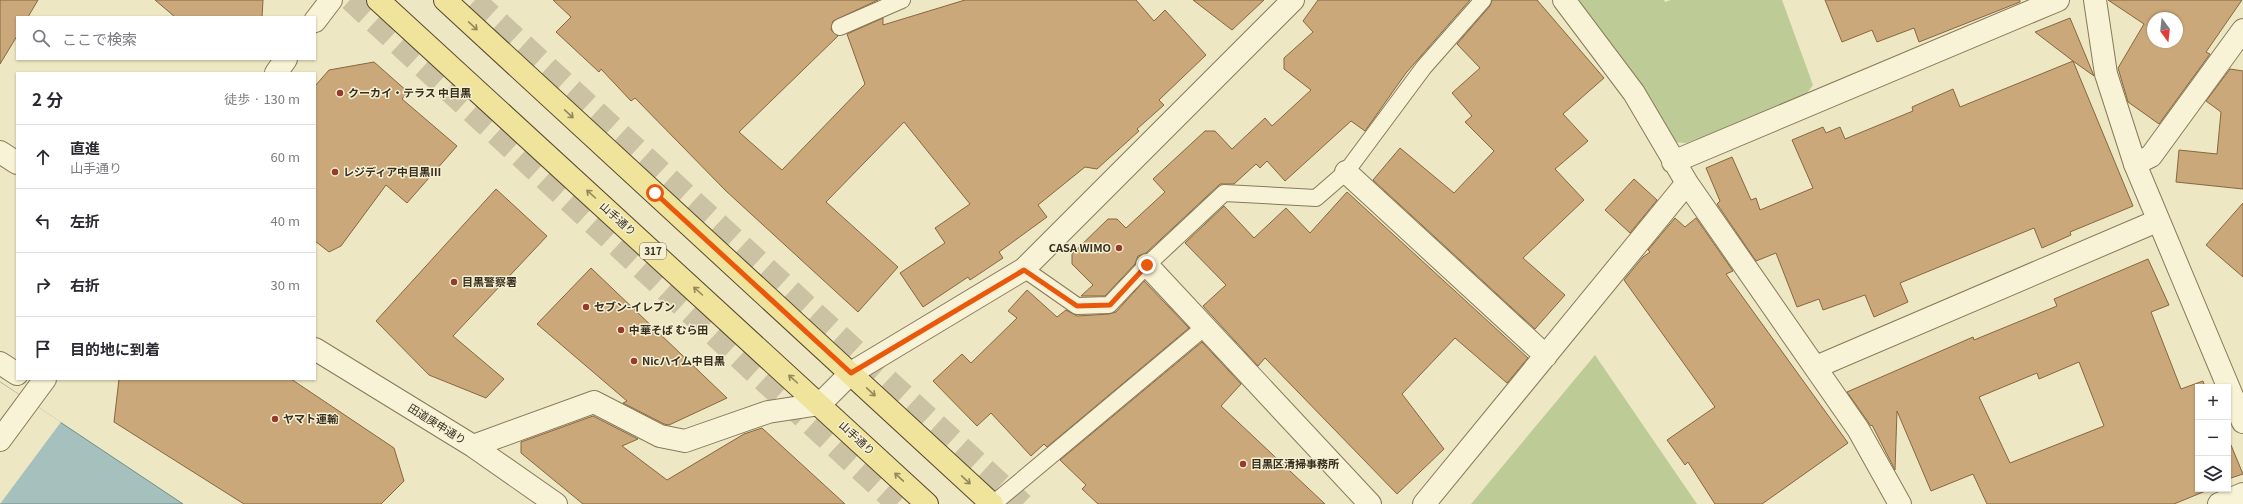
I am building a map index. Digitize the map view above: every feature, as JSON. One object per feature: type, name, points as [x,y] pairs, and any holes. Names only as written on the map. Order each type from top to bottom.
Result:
[{"type":"main road","name":"山手通り","points":[[378,0],[820,404],[927,504]]},
{"type":"main road","points":[[445,0],[993,504]]},
{"type":"street","points":[[316,20],[330,0]]},
{"type":"street","points":[[473,446],[594,402],[660,436],[685,441],[768,412],[820,404],[851,373],[1024,270],[1293,0]]},
{"type":"street","points":[[1564,0],[1634,93],[1673,162],[1858,429],[1893,488],[1900,504]]},
{"type":"street","points":[[1673,162],[2058,0]]},
{"type":"street","points":[[2095,0],[2106,74],[2135,164],[2157,221],[2243,422]]},
{"type":"street","points":[[2135,164],[2151,156],[2243,30]]},
{"type":"street","points":[[277,72],[285,60]]},
{"type":"street","points":[[0,152],[16,162]]},
{"type":"street","points":[[1346,172],[1546,356]]},
{"type":"street","points":[[1424,504],[1687,183]]},
{"type":"street","points":[[1816,367],[1837,356],[2157,221]]},
{"type":"street","points":[[1147,265],[1206,326],[1370,504]]},
{"type":"street","name":"田道庚申通り","points":[[316,350],[473,446],[556,504]]},
{"type":"street","points":[[0,363],[16,373]]},
{"type":"street","points":[[0,440],[35,386]]},
{"type":"street","points":[[2219,504],[2243,494]]},
{"type":"lane","points":[[840,27],[902,0]]},
{"type":"lane","points":[[1024,270],[1077,306],[1110,305],[1147,265],[1224,193],[1316,198],[1346,172],[1424,67],[1483,0]]},
{"type":"lane","points":[[993,504],[1206,326]]},
{"type":"green space","points":[[1564,0],[1664,0],[1665,2],[1671,0],[1782,0],[1813,85],[1800,103],[1686,143],[1672,142]]},
{"type":"green space","points":[[1595,355],[1697,504],[1471,504]]},
{"type":"water","points":[[0,382],[183,504],[0,504]]},
{"type":"pier","points":[[0,382],[61,422],[0,504]]},
{"type":"building","points":[[0,0],[38,0],[29,16],[16,16],[16,38],[0,64]]},
{"type":"building","points":[[155,0],[263,0],[262,16],[174,16]]},
{"type":"building","points":[[553,0],[878,0],[833,21],[831,30],[838,36],[739,132],[782,170],[865,84],[847,34],[883,18],[883,25],[965,0],[1136,0],[1154,21],[1165,10],[1206,55],[1159,100],[1164,105],[1137,129],[1139,131],[1097,169],[1085,167],[1038,205],[1047,217],[999,252],[1003,258],[970,280],[968,277],[923,307],[900,273],[945,243],[935,228],[970,204],[904,122],[826,202],[898,267],[858,312],[726,191],[635,98],[631,101],[601,69],[599,72],[556,32],[571,17]]},
{"type":"building","points":[[1193,0],[1264,0],[1232,30]]},
{"type":"building","points":[[1318,0],[1470,0],[1406,73],[1365,131],[1351,121],[1285,181],[1267,161],[1260,168],[1256,164],[1234,184],[1220,184],[1146,253],[1138,256],[1135,264],[1105,296],[1081,296],[1093,285],[1072,264],[1072,254],[1108,219],[1117,219],[1126,228],[1165,192],[1153,179],[1205,131],[1215,131],[1232,149],[1265,118],[1272,126],[1311,90],[1284,69],[1284,58],[1313,32],[1303,21]]},
{"type":"building","points":[[1492,0],[1537,0],[1604,78],[1563,114],[1588,141],[1555,169],[1584,200],[1523,258],[1565,295],[1535,329],[1373,180],[1400,148],[1454,193],[1494,151],[1465,122],[1472,116],[1452,93],[1480,68],[1457,44],[1490,6]]},
{"type":"building","points":[[1825,0],[2020,0],[2020,2],[1919,42],[1914,28],[1877,42],[1872,30],[1842,42]]},
{"type":"building","points":[[2108,0],[2242,0],[2206,52],[2210,54],[2159,124],[2128,102],[2118,68],[2144,24]]},
{"type":"building","points":[[2070,18],[2094,76],[2035,32]]},
{"type":"building","points":[[2073,61],[2133,206],[2070,232],[2071,235],[2042,248],[2034,228],[1900,283],[1908,302],[1874,317],[1865,295],[1823,310],[1819,299],[1797,307],[1776,253],[1756,261],[1717,204],[1720,201],[1706,168],[1732,157],[1751,200],[1756,198],[1760,210],[1813,188],[1792,140],[1823,127],[1826,133],[1840,127],[1845,139],[1913,111],[1912,107],[1953,89],[1960,107]]},
{"type":"building","points":[[374,62],[408,92],[402,99],[457,146],[407,203],[386,185],[341,246],[329,252],[316,242],[316,85],[329,70]]},
{"type":"building","points":[[2230,69],[2243,71],[2243,189],[2176,182],[2179,150],[2217,154],[2221,112],[2206,101]]},
{"type":"building","points":[[1634,179],[1657,200],[1630,233],[1605,210]]},
{"type":"building","points":[[496,189],[547,236],[453,336],[504,379],[486,398],[429,375],[376,321]]},
{"type":"building","points":[[1347,192],[1528,358],[1507,383],[1455,338],[1402,394],[1444,449],[1397,494],[1265,358],[1258,366],[1203,306],[1226,285],[1185,243],[1224,206],[1254,238],[1286,208],[1310,233]]},
{"type":"building","points":[[2243,203],[2243,277],[2206,245]]},
{"type":"building","points":[[1675,218],[1685,227],[1696,218],[1733,271],[1726,274],[1848,443],[1762,504],[1715,504],[1688,462],[1685,465],[1667,440],[1715,407],[1624,280],[1643,257],[1650,252],[1648,250]]},
{"type":"building","points":[[2148,259],[2169,305],[2151,312],[2181,389],[2203,381],[2204,384],[2195,384],[2195,492],[2203,492],[2174,504],[1987,504],[1973,474],[1931,491],[1897,411],[1895,470],[1872,425],[1871,426],[1847,392],[1973,337],[1974,340],[2057,306],[2054,299]],"holes":[[[2079,362],[2104,426],[2010,463],[1979,397],[2037,373],[2039,379]]]},
{"type":"building","name":"Nicハイム中目黒","points":[[591,268],[727,398],[669,425],[664,424],[623,403],[627,401],[537,324]]},
{"type":"building","points":[[1144,281],[1189,328],[1047,447],[1044,444],[1031,456],[991,413],[977,426],[933,381],[962,354],[971,363],[1017,318],[1008,311],[1027,290],[1057,317],[1066,310],[1077,316],[1109,314],[1116,312]]},
{"type":"building","points":[[1202,342],[1241,384],[1221,406],[1325,504],[1098,504],[1082,489],[1086,485],[1060,460]]},
{"type":"building","name":"ヤマト運輸","points":[[119,380],[292,380],[394,448],[404,481],[381,504],[244,504],[114,422]]},
{"type":"building","points":[[593,416],[638,439],[622,446],[667,480],[744,434],[762,428],[845,504],[583,504],[521,453],[521,442]]},
{"type":"building","points":[[2231,445],[2243,474],[2231,478]]},
{"type":"tunnel","points":[[350,0],[897,504]]},
{"type":"tunnel","points":[[475,0],[1023,504]]},
{"type":"place","name":"クーカイ・テラス 中目黒","points":[[340,93]]},
{"type":"place","name":"レジディア中目黒Ⅲ","points":[[335,172]]},
{"type":"place","name":"CASA WIMO","points":[[1119,248]]},
{"type":"place","name":"目黒警察署","points":[[454,282]]},
{"type":"place","name":"セブン-イレブン","points":[[586,307]]},
{"type":"place","name":"中華そば むら田","points":[[621,330]]},
{"type":"place","name":"Nicハイム中目黒","points":[[634,361]]},
{"type":"place","name":"ヤマト運輸","points":[[275,419]]},
{"type":"place","name":"目黒区清掃事務所","points":[[1243,464]]},
{"type":"route","points":[[655,193],[851,373],[1024,270],[1077,306],[1110,305],[1147,265]]}]
